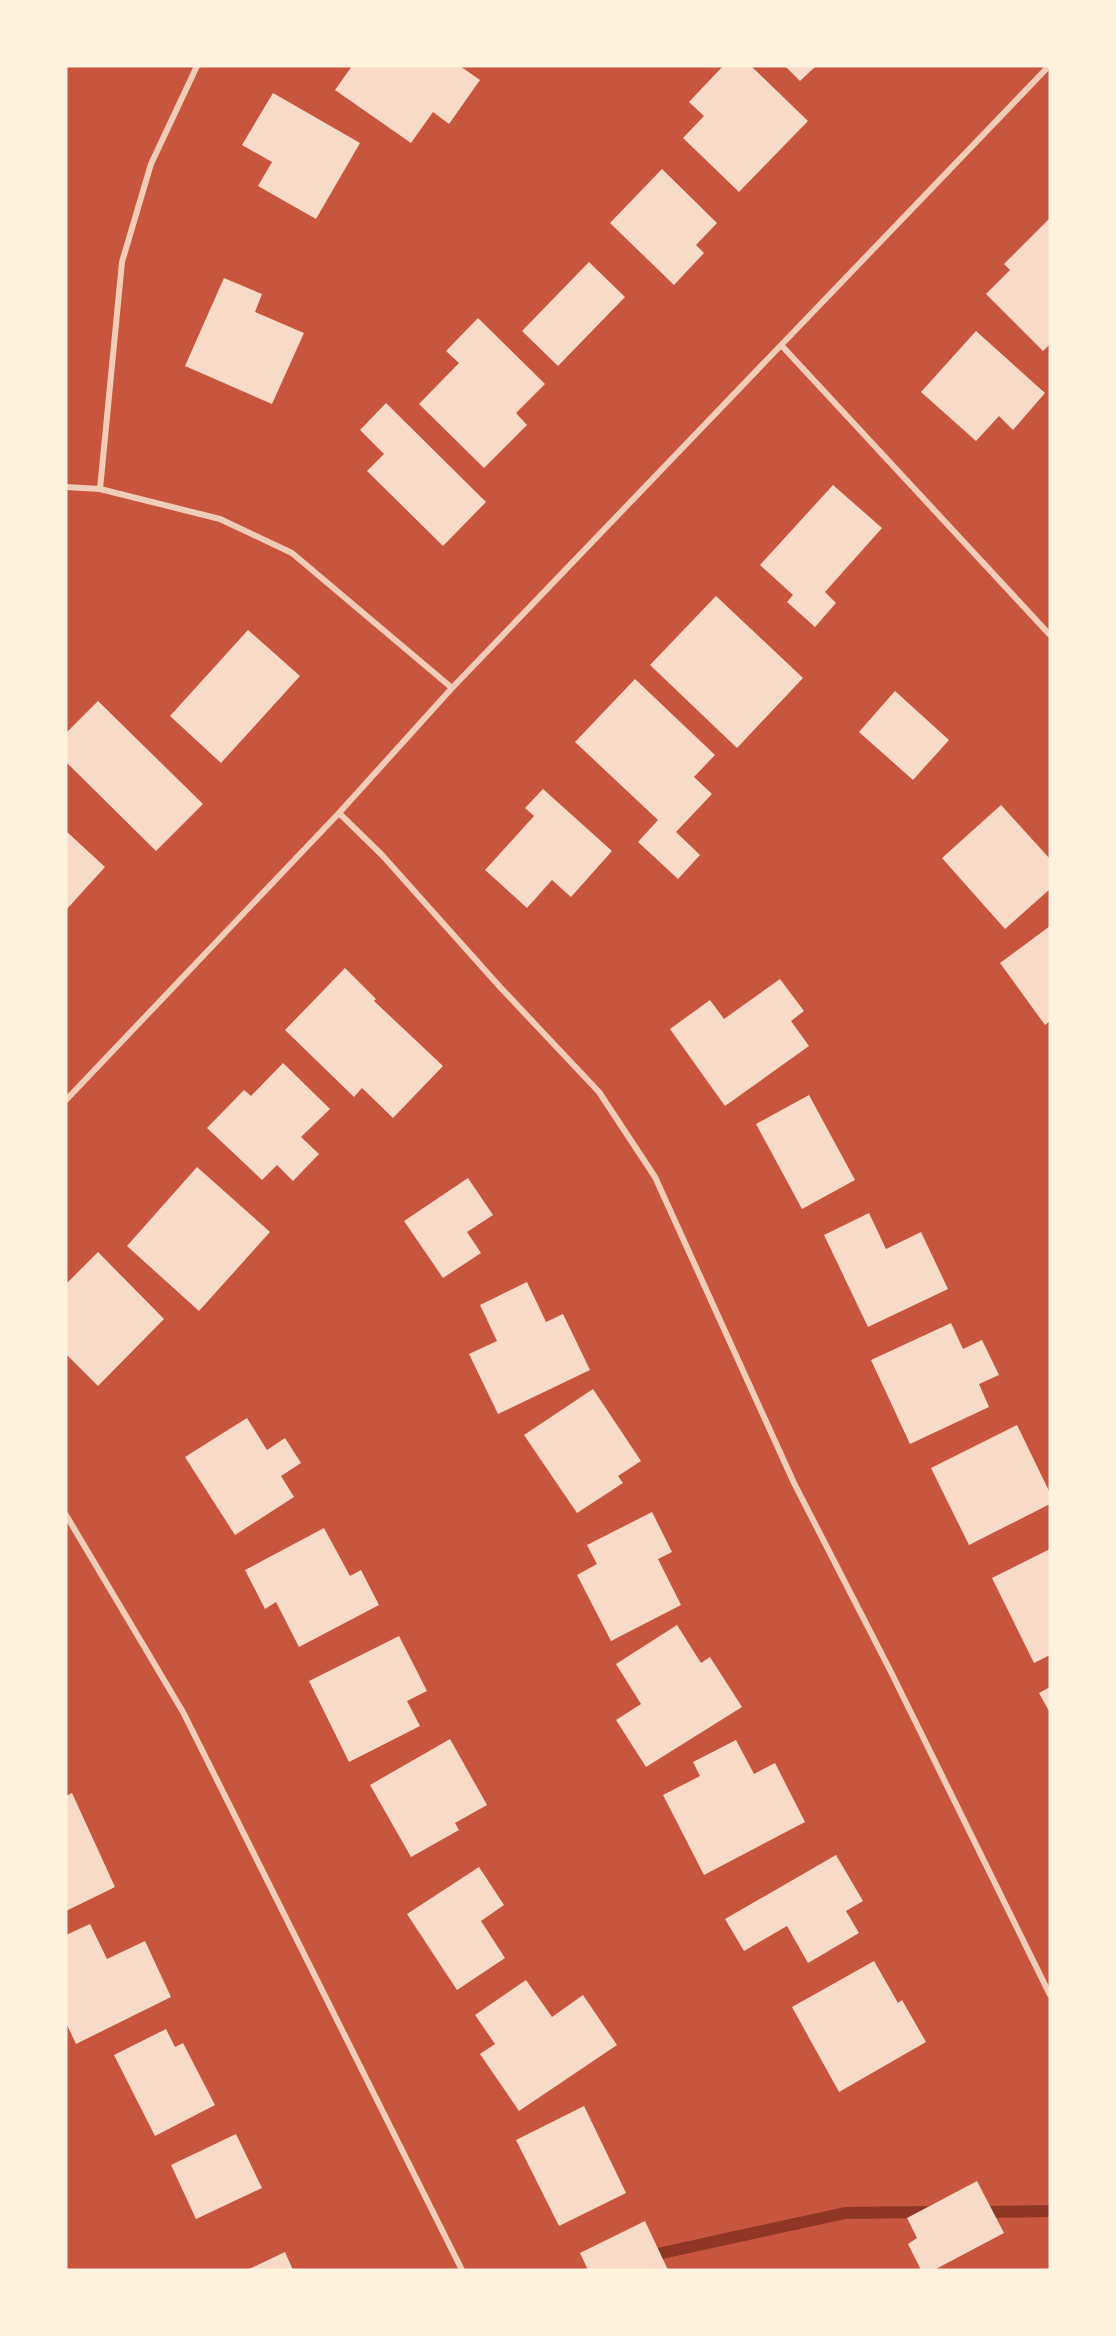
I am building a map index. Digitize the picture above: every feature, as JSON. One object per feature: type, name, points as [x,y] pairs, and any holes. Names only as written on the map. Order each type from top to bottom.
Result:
[{"type":"street","points":[[100,489],[122,262],[151,164],[197,66]]},
{"type":"street","points":[[66,1100],[339,813],[452,688],[1049,66]]},
{"type":"street","points":[[782,346],[1050,635]]},
{"type":"street","points":[[66,487],[100,489],[220,519],[292,553],[452,688]]},
{"type":"street","points":[[339,813],[382,855],[599,1092],[655,1177],[794,1484],[890,1670],[1050,1995]]},
{"type":"street","points":[[66,1515],[183,1712],[462,2270]]},
{"type":"building","points":[[352,66],[460,66],[480,80],[449,124],[433,112],[411,143],[335,90]]},
{"type":"building","points":[[723,66],[751,66],[808,121],[739,192],[683,138],[704,116],[689,102]]},
{"type":"building","points":[[785,66],[816,66],[800,81]]},
{"type":"building","points":[[273,93],[360,143],[316,219],[258,186],[272,162],[242,145]]},
{"type":"building","points":[[662,169],[717,223],[696,245],[704,253],[674,285],[610,223]]},
{"type":"building","points":[[1050,218],[1050,344],[1043,351],[986,294],[1010,270],[1004,264]]},
{"type":"building","points":[[589,262],[625,297],[558,366],[522,331]]},
{"type":"building","points":[[224,278],[262,294],[255,312],[304,333],[272,404],[185,366]]},
{"type":"building","points":[[478,318],[545,384],[516,413],[527,425],[484,468],[419,404],[459,363],[446,351]]},
{"type":"building","points":[[976,331],[1045,393],[1013,430],[999,416],[976,441],[921,392]]},
{"type":"building","points":[[386,403],[486,502],[443,546],[367,471],[384,454],[360,430]]},
{"type":"building","points":[[833,485],[882,528],[825,592],[836,603],[815,627],[787,602],[793,595],[760,565]]},
{"type":"building","points":[[716,596],[803,678],[737,748],[650,665]]},
{"type":"building","points":[[248,630],[300,676],[221,763],[170,716]]},
{"type":"building","points":[[635,679],[715,755],[694,777],[712,794],[676,832],[700,855],[678,879],[638,842],[658,820],[575,742]]},
{"type":"building","points":[[895,691],[949,740],[913,780],[859,732]]},
{"type":"building","points":[[98,701],[203,804],[156,851],[66,762],[66,733]]},
{"type":"building","points":[[543,789],[612,851],[571,897],[552,880],[527,908],[485,870],[534,816],[525,808]]},
{"type":"building","points":[[1001,805],[1050,859],[1050,889],[1005,929],[942,858]]},
{"type":"building","points":[[66,831],[105,867],[66,910]]},
{"type":"building","points":[[1050,926],[1050,1021],[1045,1025],[1000,963]]},
{"type":"building","points":[[345,968],[376,999],[374,1001],[443,1066],[393,1118],[362,1088],[354,1097],[285,1030]]},
{"type":"building","points":[[780,979],[804,1011],[791,1021],[809,1046],[725,1106],[670,1029],[710,1000],[724,1019]]},
{"type":"building","points":[[283,1063],[330,1109],[301,1137],[319,1154],[293,1181],[277,1165],[262,1180],[207,1128],[244,1090],[251,1096]]},
{"type":"building","points":[[809,1095],[855,1180],[802,1209],[756,1124]]},
{"type":"building","points":[[197,1167],[270,1232],[199,1311],[127,1246]]},
{"type":"building","points":[[468,1178],[493,1215],[467,1232],[481,1253],[443,1278],[404,1221]]},
{"type":"building","points":[[869,1213],[886,1249],[921,1232],[948,1289],[868,1327],[824,1235]]},
{"type":"building","points":[[98,1252],[164,1319],[98,1386],[66,1354],[66,1284]]},
{"type":"building","points":[[527,1282],[546,1322],[563,1314],[590,1370],[498,1414],[469,1354],[497,1341],[480,1305]]},
{"type":"building","points":[[951,1323],[963,1349],[982,1340],[999,1375],[979,1384],[989,1407],[910,1444],[871,1360]]},
{"type":"building","points":[[593,1389],[641,1461],[618,1476],[623,1483],[577,1513],[524,1435]]},
{"type":"building","points":[[247,1418],[267,1450],[285,1438],[301,1463],[281,1476],[294,1497],[235,1535],[185,1457]]},
{"type":"building","points":[[1017,1425],[1050,1493],[1050,1504],[969,1545],[931,1468]]},
{"type":"building","points":[[652,1512],[672,1552],[658,1559],[681,1605],[611,1641],[577,1575],[597,1564],[587,1545]]},
{"type":"building","points":[[324,1528],[350,1576],[361,1570],[379,1605],[299,1647],[276,1602],[265,1609],[245,1570]]},
{"type":"building","points":[[1050,1549],[1050,1655],[1034,1663],[992,1578]]},
{"type":"building","points":[[677,1625],[701,1663],[710,1657],[742,1707],[646,1767],[616,1720],[641,1704],[616,1664]]},
{"type":"building","points":[[399,1636],[427,1691],[407,1701],[420,1726],[349,1762],[309,1681]]},
{"type":"building","points":[[1050,1687],[1050,1713],[1039,1693]]},
{"type":"building","points":[[450,1739],[487,1805],[455,1823],[459,1830],[411,1857],[370,1785]]},
{"type":"building","points":[[736,1740],[754,1774],[775,1763],[805,1822],[704,1875],[663,1795],[700,1776],[693,1762]]},
{"type":"building","points":[[72,1793],[115,1887],[66,1911],[66,1796]]},
{"type":"building","points":[[836,1855],[863,1901],[846,1911],[859,1933],[808,1963],[787,1926],[744,1951],[725,1919]]},
{"type":"building","points":[[479,1867],[504,1905],[481,1921],[505,1958],[457,1990],[407,1914]]},
{"type":"building","points":[[90,1924],[107,1959],[145,1941],[171,1997],[76,2044],[66,2023],[66,1935]]},
{"type":"building","points":[[874,1961],[898,2003],[902,2000],[926,2042],[839,2092],[792,2007]]},
{"type":"building","points":[[526,1980],[552,2017],[583,1995],[617,2045],[519,2111],[480,2054],[495,2044],[475,2015]]},
{"type":"building","points":[[166,2029],[175,2047],[183,2043],[215,2105],[155,2136],[114,2055]]},
{"type":"building","points":[[584,2106],[626,2193],[559,2226],[516,2140]]},
{"type":"building","points":[[236,2134],[262,2188],[196,2219],[171,2165]]},
{"type":"building","points":[[977,2181],[1004,2233],[934,2270],[921,2270],[908,2244],[917,2238],[907,2218]]},
{"type":"building","points":[[645,2221],[668,2270],[588,2270],[580,2253]]},
{"type":"building","points":[[285,2252],[293,2270],[247,2270]]},
{"type":"waterway","points":[[979,2212],[1050,2211]]},
{"type":"waterway","points":[[644,2257],[845,2213],[934,2212]]}]
